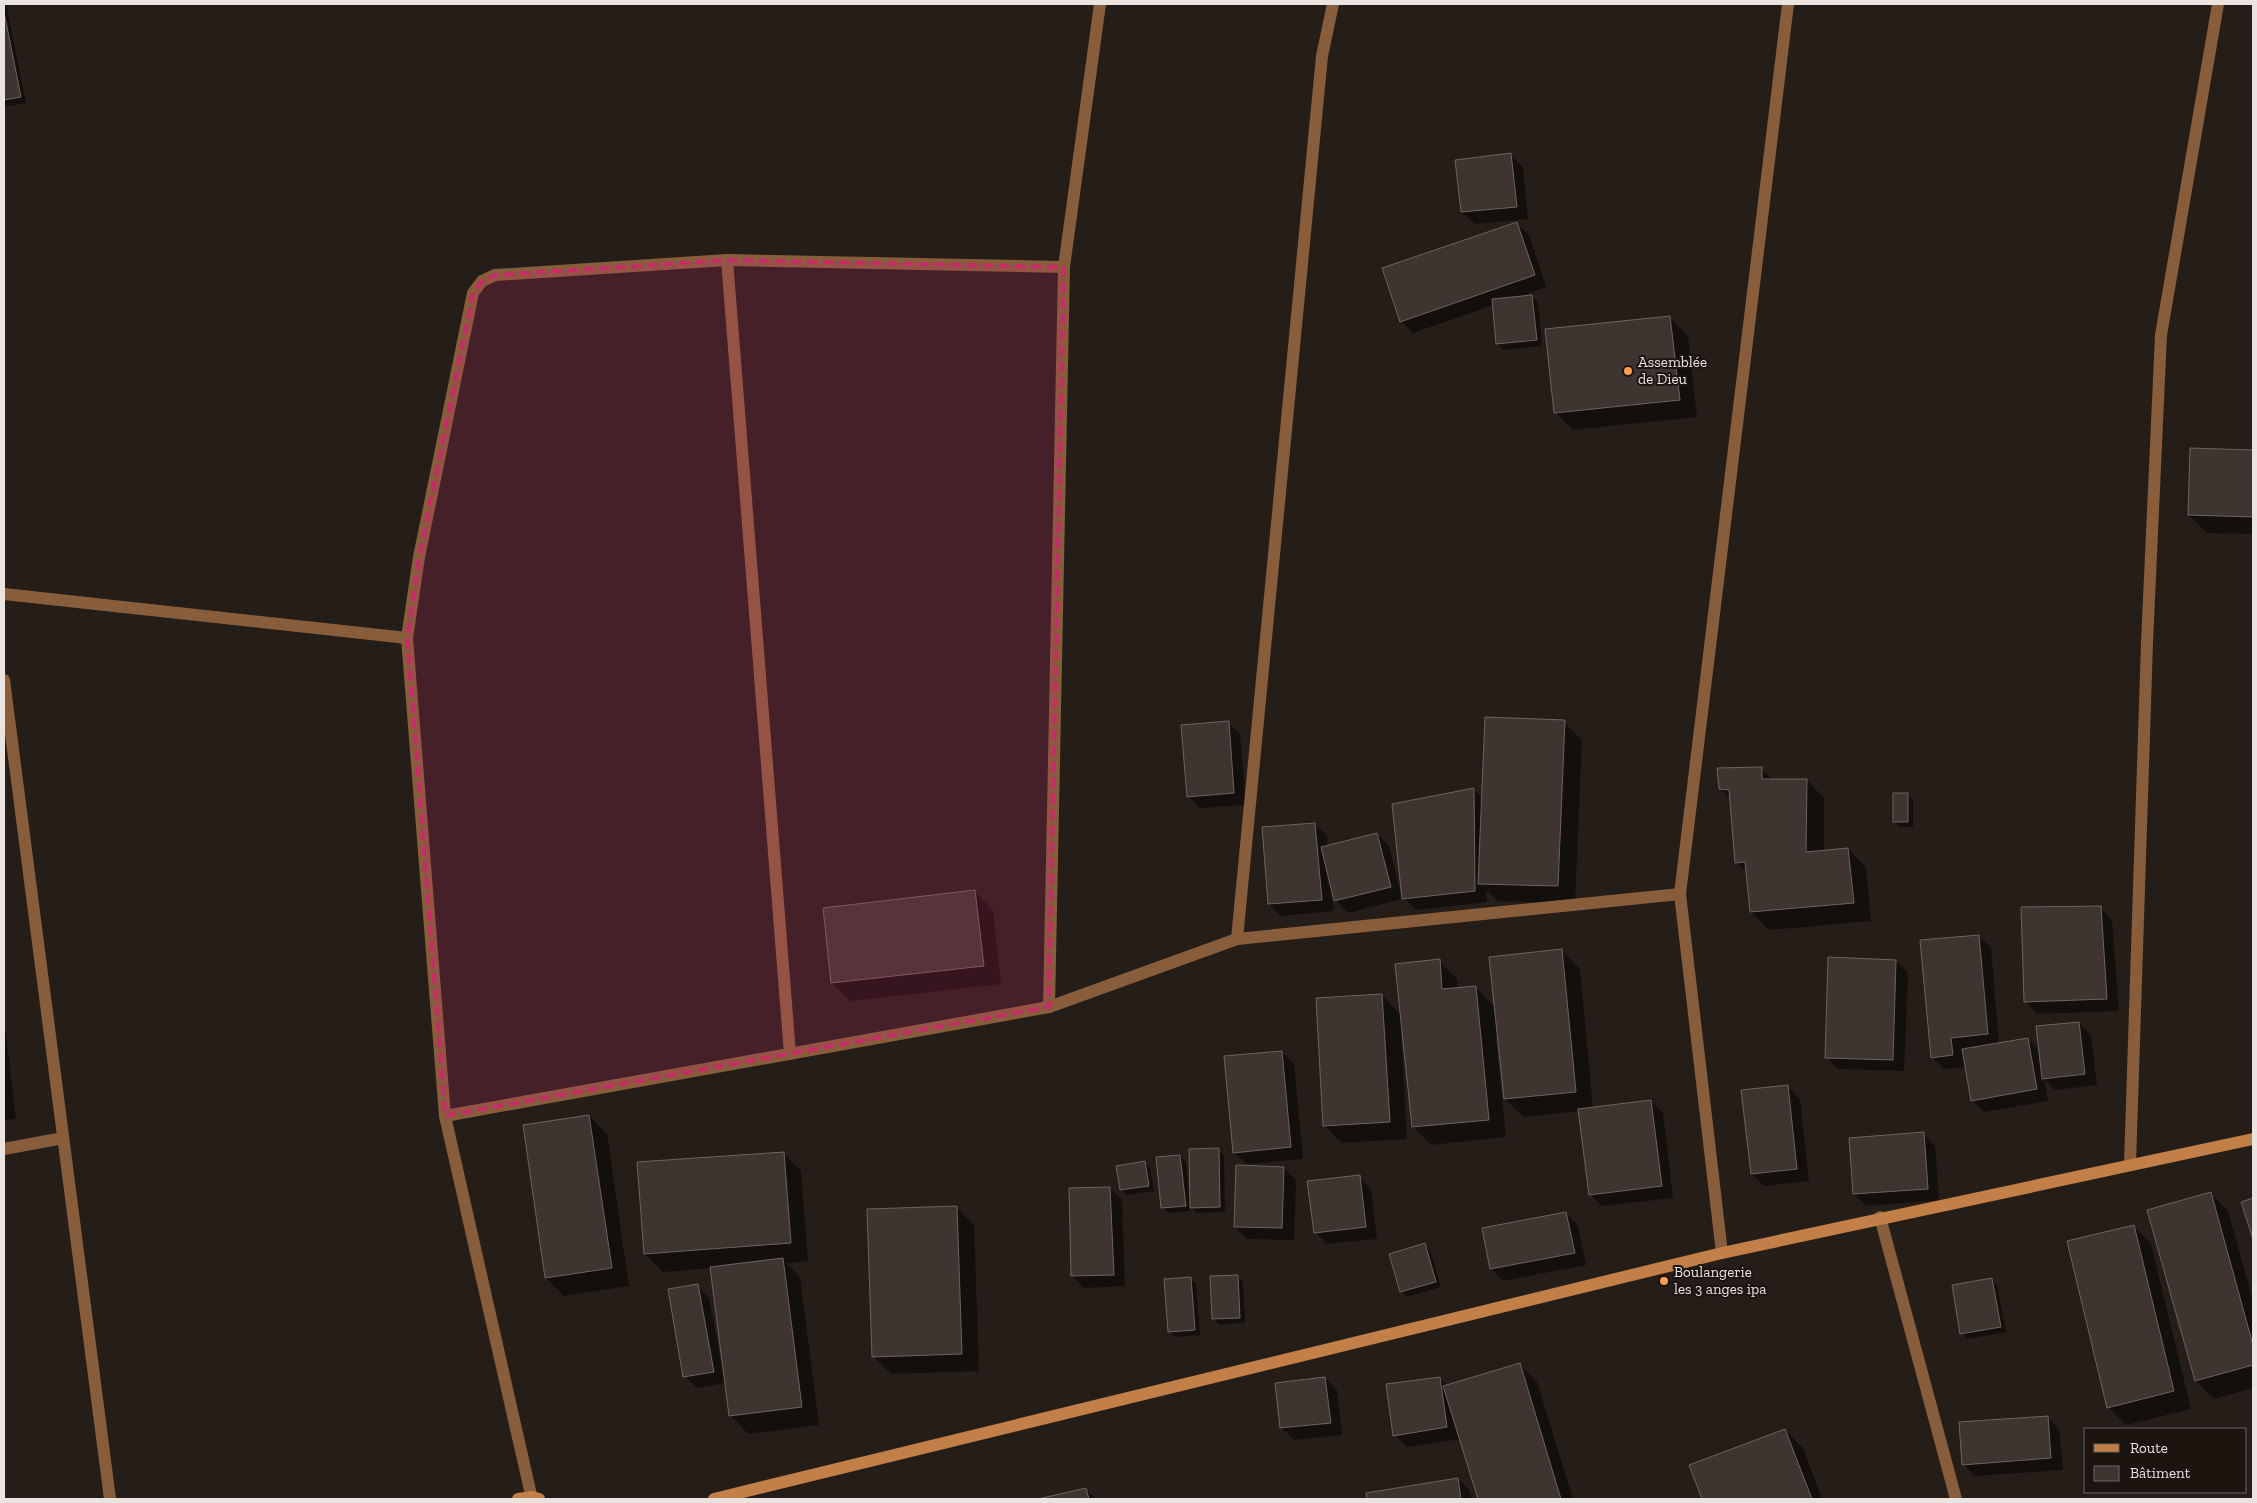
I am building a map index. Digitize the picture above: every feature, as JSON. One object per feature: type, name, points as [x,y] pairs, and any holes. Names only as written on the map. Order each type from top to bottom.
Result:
[{"type":"main road","points":[[714,1499],[1722,1253],[1880,1217],[2253,1139]]},
{"type":"main road","points":[[518,1499],[534,1498]]},
{"type":"street","points":[[1049,1007],[1064,267],[1100,4]]},
{"type":"street","points":[[1237,940],[1322,56],[1333,4]]},
{"type":"street","points":[[1722,1253],[1680,894],[1788,4]]},
{"type":"street","points":[[2130,1164],[2146,652],[2161,335],[2218,4]]},
{"type":"street","points":[[534,1498],[445,1116],[407,638],[419,557],[473,293],[482,281],[495,274],[727,260],[1064,267]]},
{"type":"street","points":[[727,260],[790,1054]]},
{"type":"street","points":[[4,594],[407,638]]},
{"type":"street","points":[[4,680],[8,753],[63,1138],[110,1499]]},
{"type":"street","points":[[445,1116],[1049,1007],[1237,940],[1680,894]]},
{"type":"street","points":[[4,1149],[63,1138]]},
{"type":"street","points":[[1880,1217],[1956,1499]]},
{"type":"highlighted area","points":[[727,260],[1064,267],[1049,1007],[445,1116],[407,638],[419,557],[473,293],[482,281],[495,275]]},
{"type":"building","points":[[4,12],[21,97],[4,100]]},
{"type":"building","points":[[1511,153],[1517,207],[1461,212],[1455,160]]},
{"type":"building","points":[[1517,222],[1535,275],[1400,322],[1382,268]]},
{"type":"building","points":[[1532,295],[1537,340],[1496,344],[1492,299]]},
{"type":"building","points":[[1670,316],[1680,400],[1554,413],[1545,329]]},
{"type":"building","points":[[2190,448],[2253,450],[2253,517],[2188,515]]},
{"type":"building","points":[[1485,717],[1565,720],[1558,886],[1478,884]]},
{"type":"building","points":[[1229,721],[1234,793],[1187,797],[1181,725]]},
{"type":"building","points":[[1762,767],[1762,779],[1807,779],[1806,852],[1848,848],[1854,903],[1750,912],[1745,862],[1735,863],[1729,790],[1719,789],[1717,768]]},
{"type":"building","points":[[1474,788],[1475,891],[1402,899],[1392,804]]},
{"type":"building","points":[[1893,793],[1908,793],[1908,822],[1893,822]]},
{"type":"building","points":[[1315,823],[1322,900],[1268,904],[1262,827]]},
{"type":"building","points":[[1377,833],[1391,887],[1334,901],[1321,847]]},
{"type":"building","points":[[975,890],[984,966],[831,983],[823,908]]},
{"type":"building","points":[[2101,906],[2107,999],[2024,1002],[2021,907]]},
{"type":"building","points":[[1979,935],[1988,1034],[1951,1038],[1953,1055],[1931,1058],[1920,940]]},
{"type":"building","points":[[1562,949],[1576,1092],[1504,1099],[1489,957]]},
{"type":"building","points":[[1828,957],[1896,960],[1893,1060],[1825,1058]]},
{"type":"building","points":[[1440,959],[1442,989],[1476,986],[1489,1120],[1412,1127],[1395,964]]},
{"type":"building","points":[[1382,994],[1390,1122],[1323,1126],[1316,998]]},
{"type":"building","points":[[2079,1022],[2085,1074],[2042,1079],[2036,1026]]},
{"type":"building","points":[[2028,1038],[2037,1089],[1971,1101],[1962,1049]]},
{"type":"building","points":[[1282,1051],[1291,1147],[1233,1153],[1224,1056]]},
{"type":"building","points":[[1788,1085],[1797,1169],[1751,1174],[1741,1090]]},
{"type":"building","points":[[1651,1100],[1662,1186],[1589,1195],[1578,1109]]},
{"type":"building","points":[[589,1115],[612,1268],[545,1278],[523,1125]]},
{"type":"building","points":[[1924,1132],[1928,1189],[1853,1194],[1849,1138]]},
{"type":"building","points":[[1219,1148],[1220,1207],[1190,1208],[1189,1149]]},
{"type":"building","points":[[784,1152],[791,1243],[644,1254],[637,1162]]},
{"type":"building","points":[[1180,1155],[1186,1206],[1161,1208],[1156,1157]]},
{"type":"building","points":[[1145,1161],[1149,1186],[1120,1190],[1116,1166]]},
{"type":"building","points":[[1236,1165],[1284,1167],[1282,1228],[1234,1227]]},
{"type":"building","points":[[1360,1175],[1366,1227],[1314,1233],[1307,1181]]},
{"type":"building","points":[[1110,1187],[1114,1275],[1071,1276],[1069,1188]]},
{"type":"building","points":[[2211,1192],[2253,1345],[2253,1365],[2195,1381],[2147,1210]]},
{"type":"building","points":[[2253,1198],[2253,1239],[2241,1202]]},
{"type":"building","points":[[957,1206],[962,1354],[872,1357],[867,1209]]},
{"type":"building","points":[[1566,1212],[1575,1253],[1490,1269],[1482,1228]]},
{"type":"building","points":[[2134,1225],[2174,1391],[2107,1408],[2067,1241]]},
{"type":"building","points":[[1425,1243],[1436,1282],[1400,1292],[1389,1254]]},
{"type":"building","points":[[783,1258],[802,1407],[729,1416],[710,1267]]},
{"type":"building","points":[[1238,1275],[1240,1318],[1212,1319],[1210,1276]]},
{"type":"building","points":[[1191,1277],[1195,1330],[1168,1332],[1164,1279]]},
{"type":"building","points":[[1992,1278],[2001,1327],[1960,1334],[1952,1285]]},
{"type":"building","points":[[698,1284],[714,1372],[683,1377],[668,1289]]},
{"type":"building","points":[[1520,1363],[1561,1499],[1478,1499],[1443,1386]]},
{"type":"building","points":[[1325,1377],[1331,1423],[1280,1428],[1275,1383]]},
{"type":"building","points":[[1440,1377],[1447,1427],[1393,1436],[1386,1384]]},
{"type":"building","points":[[2048,1416],[2051,1458],[1962,1465],[1959,1422]]},
{"type":"building","points":[[1785,1429],[1812,1499],[1702,1499],[1689,1465]]},
{"type":"building","points":[[1458,1478],[1461,1499],[1367,1499],[1366,1493]]},
{"type":"building","points":[[1086,1488],[1089,1499],[1038,1499]]},
{"type":"place","name":"Assemblée de Dieu","points":[[1628,371]]},
{"type":"place","name":"Boulangerie les 3 anges ipa","points":[[1664,1281]]}]
